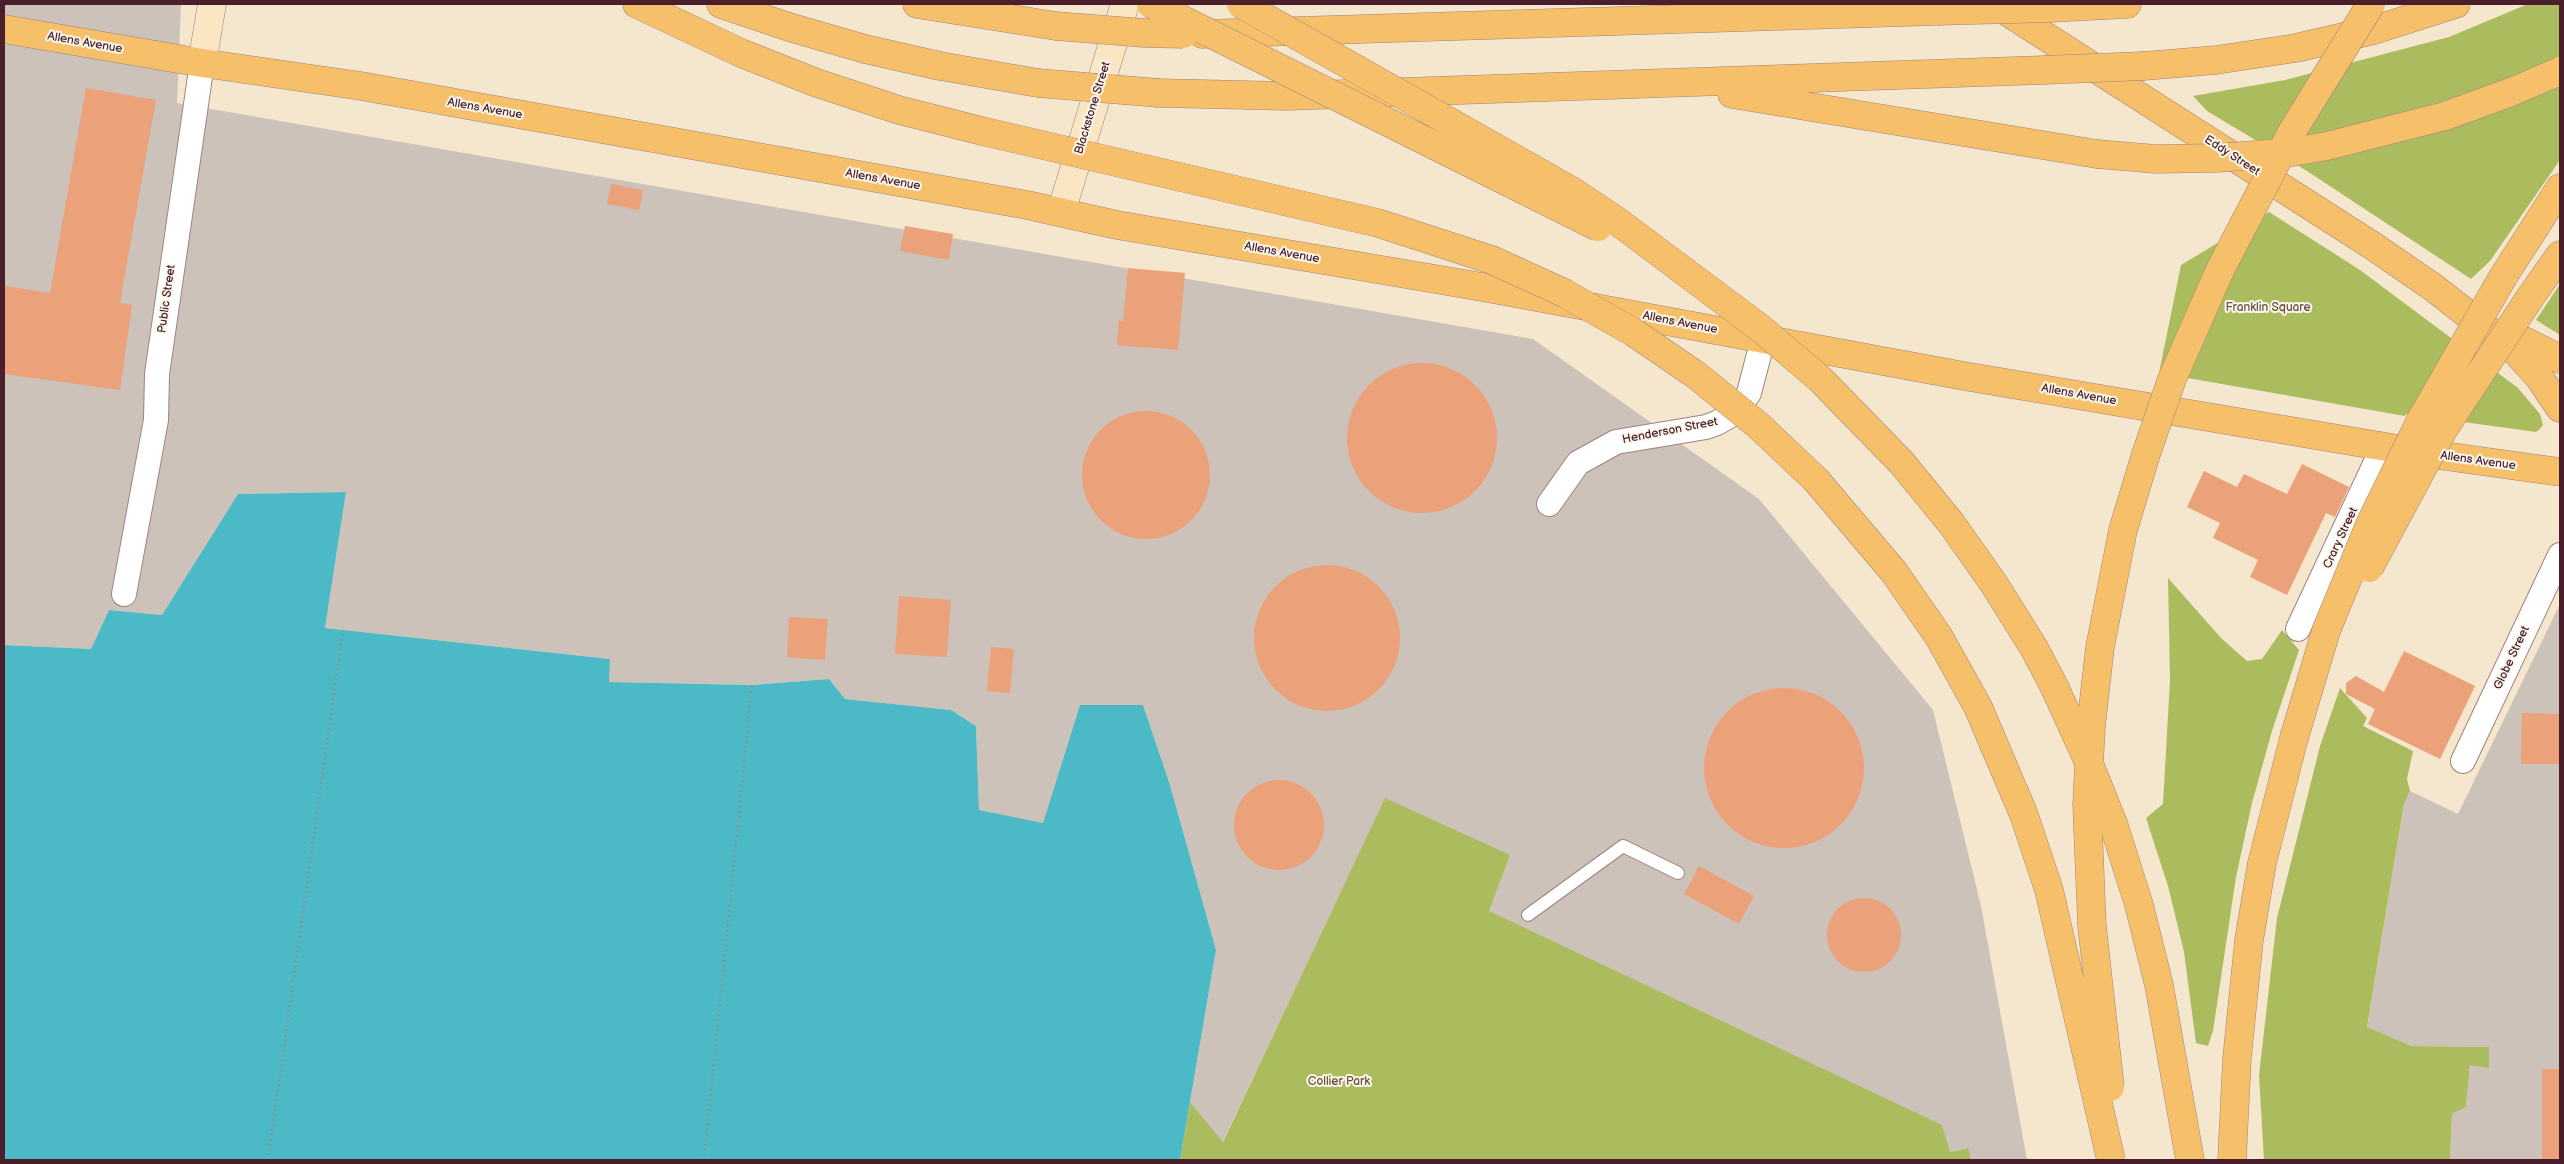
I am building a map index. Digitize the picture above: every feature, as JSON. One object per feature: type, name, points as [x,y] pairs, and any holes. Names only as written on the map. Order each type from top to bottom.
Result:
[{"type":"main road","points":[[637,4],[708,38],[802,77],[899,110],[1378,223],[1456,247],[1528,276],[1598,312],[1696,375],[1759,426],[1816,480],[1894,572],[1939,637],[1986,725],[2024,815],[2049,890],[2111,1160]]},
{"type":"main road","points":[[721,4],[788,27],[865,49],[940,66],[1038,82],[1159,93],[1287,96],[1674,84],[2144,66],[2216,60],[2296,48],[2374,30],[2456,4]]},
{"type":"main road","points":[[917,4],[1056,26],[1183,34],[1339,31],[2127,4]]},
{"type":"main road","points":[[1150,4],[1608,232],[1696,280]]},
{"type":"main road","points":[[1241,4],[1572,191],[1659,250],[1791,353],[1848,405],[1901,462],[1951,523],[1994,584],[2034,648],[2075,731],[2114,826],[2139,905],[2157,977],[2190,1160]]},
{"type":"main road","name":"Eddy Street","points":[[1995,4],[2373,246],[2466,312],[2503,341],[2528,364],[2560,408]]},
{"type":"main road","points":[[2118,1160],[2092,926],[2087,805],[2095,688],[2114,569],[2134,492],[2156,425],[2203,306],[2274,165],[2314,95],[2371,4]]},
{"type":"main road","name":"Allens Avenue","points":[[4,29],[202,63],[361,86],[1061,212],[1116,225],[1490,288],[1964,376],[2383,447],[2560,472]]},
{"type":"main road","points":[[1674,84],[2097,154],[2156,159],[2217,158],[2292,152],[2327,146],[2445,116],[2511,92],[2560,71]]},
{"type":"main road","points":[[2232,1160],[2235,1074],[2249,940],[2262,863],[2294,738],[2326,631],[2366,533],[2422,418],[2503,277],[2560,188]]},
{"type":"main road","points":[[2294,738],[2347,614],[2410,489],[2471,385],[2560,255]]},
{"type":"main road","name":"Eddy Street","points":[[2466,312],[2560,359]]},
{"type":"street","name":"Public Street","points":[[124,594],[156,420],[156,374],[212,4]]},
{"type":"street","name":"Blackstone Street","points":[[1061,212],[1125,4]]},
{"type":"street","name":"Henderson Street","points":[[1549,504],[1578,463],[1616,442],[1706,427],[1717,424],[1736,412],[1749,393],[1762,339]]},
{"type":"street","name":"Crary Street","points":[[2298,628],[2383,447]]},
{"type":"street","name":"Globe Street","points":[[2463,761],[2560,555]]},
{"type":"lane","points":[[1528,915],[1623,846],[1678,873]]},
{"type":"path","points":[[268,1160],[343,630]]},
{"type":"path","points":[[704,1160],[752,684]]},
{"type":"shaded area","points":[[4,4],[181,4],[177,103],[1533,339],[1759,499],[1933,710],[1981,906],[2027,1160],[1971,1160],[1967,1148],[1949,1152],[1415,1100],[1386,798],[1222,1143],[1190,1102],[1216,950],[1170,785],[1143,705],[1080,705],[1043,824],[979,810],[976,726],[951,710],[845,699],[829,679],[752,685],[608,682],[610,659],[325,628],[346,492],[238,494],[162,615],[109,610],[91,649],[4,645]]},
{"type":"shaded area","points":[[2560,604],[2560,1160],[2450,1160],[2452,1114],[2466,1107],[2470,1065],[2489,1047],[2411,1046],[2367,1028],[2404,804],[2410,791],[2458,814]]},
{"type":"green space","points":[[2528,4],[2560,4],[2560,160],[2490,261],[2471,279],[2307,171],[2207,111],[2193,96],[2285,80],[2449,37]]},
{"type":"green space","name":"Franklin Square","points":[[2269,212],[2360,270],[2518,388],[2540,414],[2543,425],[2540,429],[2536,432],[2406,414],[2405,416],[2159,373],[2181,265]]},
{"type":"green space","points":[[2560,284],[2560,335],[2536,320]]},
{"type":"green space","points":[[2168,578],[2221,638],[2247,661],[2262,659],[2282,630],[2299,650],[2272,731],[2252,803],[2236,877],[2213,1031],[2208,1046],[2196,1043],[2184,952],[2168,886],[2146,818],[2163,804],[2170,680]]},
{"type":"green space","points":[[2340,688],[2367,718],[2363,726],[2413,751],[2407,779],[2410,791],[2404,804],[2367,1027],[2411,1046],[2489,1047],[2489,1068],[2470,1065],[2466,1107],[2452,1114],[2450,1160],[2264,1160],[2259,1075],[2277,918],[2320,746]]},
{"type":"green space","name":"Collier Park","points":[[1385,798],[1510,855],[1489,911],[1942,1125],[1950,1152],[1968,1148],[1971,1160],[1180,1160],[1190,1102],[1223,1142]]},
{"type":"water","points":[[346,492],[325,628],[610,659],[609,682],[752,685],[829,679],[845,699],[951,710],[976,726],[979,810],[1043,823],[1080,705],[1143,705],[1170,785],[1216,950],[1180,1160],[4,1160],[4,645],[91,649],[109,610],[162,615],[238,494]]},
{"type":"building","points":[[86,88],[156,100],[120,303],[132,305],[120,390],[4,374],[4,286],[50,293]]},
{"type":"building","points":[[611,184],[643,190],[639,210],[607,204]]},
{"type":"building","points":[[905,226],[953,234],[949,260],[900,251]]},
{"type":"building","points":[[1128,268],[1185,273],[1178,350],[1117,345],[1119,320],[1123,321]]},
{"type":"building","points":[[1422,363],[1437,364],[1451,368],[1464,375],[1475,385],[1485,396],[1492,409],[1496,423],[1496,453],[1492,467],[1485,480],[1475,491],[1464,501],[1451,508],[1437,512],[1422,513],[1407,512],[1393,508],[1380,501],[1369,491],[1359,480],[1352,467],[1348,453],[1347,438],[1348,423],[1352,409],[1359,396],[1369,385],[1380,375],[1393,368],[1407,364]]},
{"type":"building","points":[[1146,411],[1171,415],[1192,429],[1206,450],[1210,475],[1206,500],[1192,521],[1171,535],[1146,539],[1121,535],[1100,521],[1086,500],[1082,475],[1086,450],[1100,429],[1121,415]]},
{"type":"building","points":[[2302,464],[2349,487],[2335,517],[2326,513],[2287,595],[2250,577],[2258,560],[2213,538],[2220,523],[2187,507],[2204,471],[2237,487],[2244,474],[2287,494]]},
{"type":"building","points":[[1327,565],[1355,570],[1379,586],[1395,610],[1400,638],[1395,666],[1379,690],[1355,706],[1327,711],[1299,706],[1275,690],[1259,666],[1254,638],[1259,610],[1275,586],[1299,570]]},
{"type":"building","points":[[899,596],[951,600],[947,657],[895,654]]},
{"type":"building","points":[[789,617],[828,619],[825,660],[787,657]]},
{"type":"building","points":[[991,647],[1014,649],[1010,693],[987,691]]},
{"type":"building","points":[[2404,651],[2475,686],[2440,759],[2368,724],[2375,709],[2346,694],[2346,683],[2356,676],[2384,692]]},
{"type":"building","points":[[1784,688],[1815,694],[1835,706],[1846,717],[1858,737],[1864,768],[1858,799],[1846,819],[1835,830],[1815,842],[1784,848],[1753,842],[1733,830],[1722,819],[1710,799],[1704,768],[1710,737],[1722,717],[1733,706],[1753,694]]},
{"type":"building","points":[[2522,713],[2560,714],[2560,764],[2521,764]]},
{"type":"building","points":[[1279,780],[1296,783],[1311,793],[1321,808],[1324,825],[1321,842],[1311,857],[1296,867],[1279,870],[1262,867],[1247,857],[1237,842],[1234,825],[1237,808],[1247,793],[1262,783]]},
{"type":"building","points":[[1699,866],[1754,896],[1739,924],[1684,894]]},
{"type":"building","points":[[1857,898],[1871,898],[1885,904],[1895,914],[1901,928],[1901,942],[1895,956],[1885,966],[1871,972],[1857,972],[1843,966],[1833,956],[1827,942],[1827,928],[1833,914],[1843,904]]},
{"type":"building","points":[[2542,1069],[2560,1069],[2560,1160],[2542,1160]]}]
